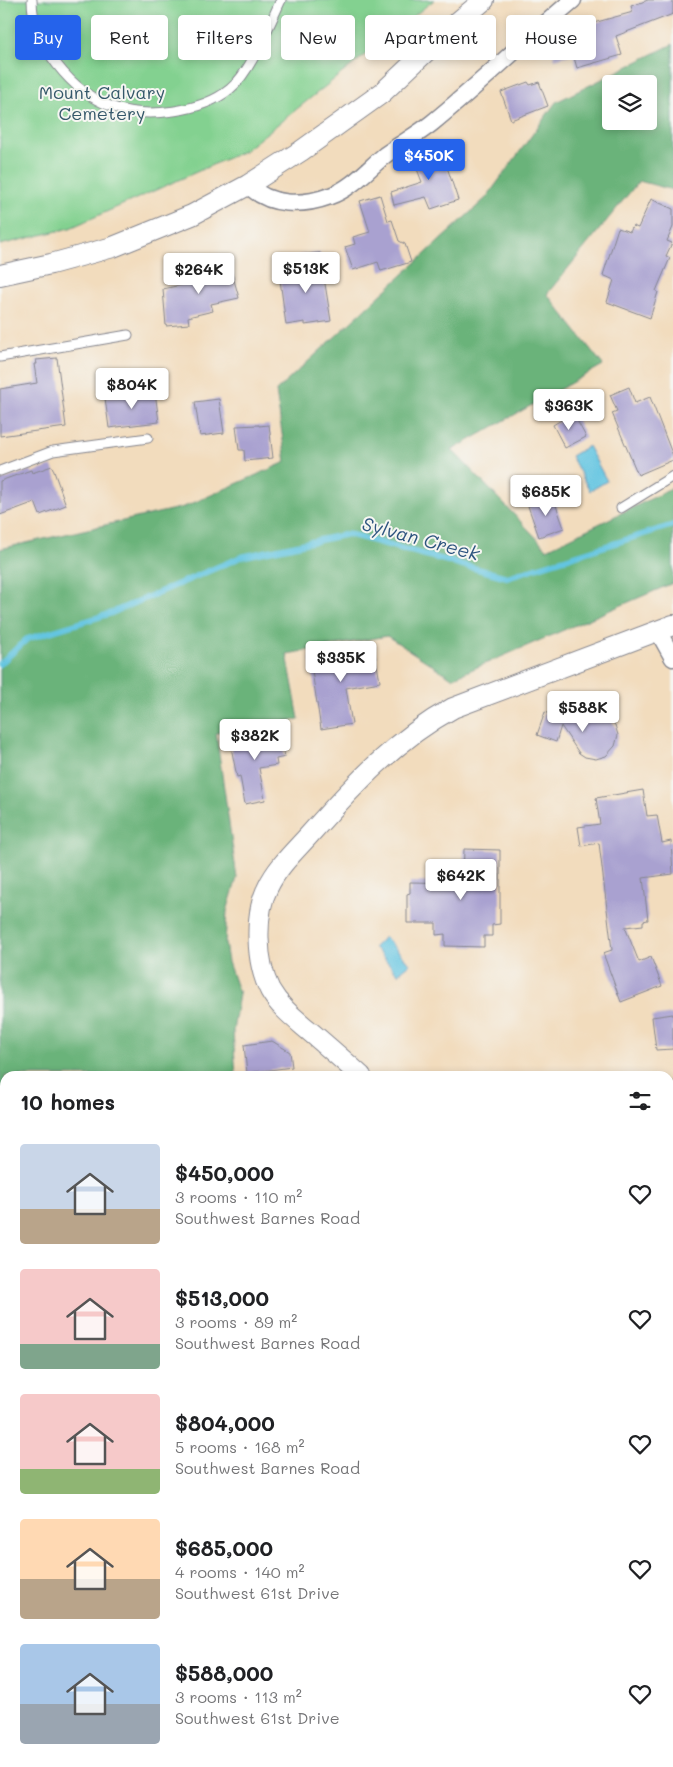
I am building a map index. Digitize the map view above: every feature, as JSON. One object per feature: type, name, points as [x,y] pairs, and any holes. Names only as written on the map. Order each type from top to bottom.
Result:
[{"type":"street","points":[[0,275],[83,256],[130,240],[192,215],[248,185],[301,151],[382,93],[452,27],[484,0]]},
{"type":"street","points":[[248,185],[258,194],[274,201],[291,203],[315,200],[332,195],[351,183],[386,154],[431,124],[573,0]]},
{"type":"street","points":[[355,1071],[284,1008],[272,994],[266,979],[261,960],[259,925],[265,894],[280,868],[335,805],[390,751],[430,721],[453,708],[665,628],[673,658]]},
{"type":"lane","points":[[32,0],[36,25],[44,44],[53,61],[68,76],[89,96],[113,107],[147,114],[180,110],[208,102],[230,89],[245,71],[281,0]]},
{"type":"lane","points":[[0,357],[128,335]]},
{"type":"lane","points":[[0,471],[53,451],[148,438]]},
{"type":"lane","points":[[621,508],[673,476]]},
{"type":"green space","name":"Mount Calvary Cemetery","points":[[0,0],[434,0],[415,15],[365,15],[365,55],[244,151],[70,228],[0,245]]},
{"type":"green space","points":[[673,44],[673,190],[639,181],[547,294],[603,365],[452,450],[547,549],[673,488],[673,583],[452,678],[387,636],[287,654],[299,719],[216,733],[237,878],[227,911],[225,943],[228,962],[239,994],[233,1031],[236,1071],[0,1071],[0,549],[184,507],[286,462],[276,391],[486,198],[556,102],[602,79],[602,130],[657,130],[657,75],[610,75]]},
{"type":"water","points":[[588,446],[607,481],[590,491],[571,456]]},
{"type":"water","points":[[385,937],[410,964],[398,974],[374,947]]},
{"type":"building","points":[[648,0],[673,0],[673,14],[616,36],[622,55],[577,68],[575,60],[596,60],[596,22],[633,12],[631,6]]},
{"type":"building","points":[[528,82],[530,85],[539,82],[548,106],[511,120],[501,92]]},
{"type":"building","points":[[440,146],[458,200],[431,209],[426,197],[394,205],[391,192],[422,182],[412,156]]},
{"type":"building","points":[[380,195],[388,221],[392,220],[399,241],[405,244],[411,262],[381,271],[378,262],[353,270],[345,247],[355,244],[353,237],[370,232],[360,201]]},
{"type":"building","points":[[651,199],[673,209],[673,227],[667,241],[672,243],[666,256],[670,258],[656,291],[658,292],[650,318],[607,302],[614,280],[603,275],[618,228],[630,232],[633,226],[638,228]]},
{"type":"building","points":[[320,253],[331,321],[305,325],[305,322],[286,325],[280,280],[302,276],[298,255]]},
{"type":"building","points":[[229,262],[239,298],[211,304],[213,311],[188,317],[189,324],[166,326],[163,289],[203,280],[200,269]]},
{"type":"building","points":[[57,358],[66,427],[0,436],[0,389],[37,383],[34,364],[37,364],[36,360]]},
{"type":"building","points":[[629,387],[635,403],[650,397],[673,456],[673,460],[638,475],[612,413],[617,411],[610,395]]},
{"type":"building","points":[[155,392],[159,422],[109,428],[105,398]]},
{"type":"building","points":[[219,399],[224,433],[200,436],[195,402]]},
{"type":"building","points":[[573,413],[586,437],[565,448],[553,425]]},
{"type":"building","points":[[269,425],[273,458],[245,461],[244,450],[239,450],[236,426]]},
{"type":"building","points":[[52,466],[66,505],[40,515],[35,502],[0,515],[0,481],[31,470],[32,473]]},
{"type":"building","points":[[553,497],[564,528],[539,537],[528,506]]},
{"type":"building","points":[[374,647],[380,682],[346,688],[352,724],[321,729],[310,658]]},
{"type":"building","points":[[545,712],[577,723],[583,717],[593,713],[602,713],[615,725],[618,735],[615,746],[606,756],[596,759],[585,757],[579,753],[561,726],[556,742],[537,735]]},
{"type":"building","points":[[274,732],[280,733],[285,757],[276,759],[277,765],[259,768],[265,800],[245,804],[240,776],[237,777],[229,737],[252,733],[252,736]]},
{"type":"building","points":[[643,790],[647,816],[657,815],[662,843],[671,841],[673,874],[643,878],[648,920],[643,921],[643,925],[625,927],[639,962],[651,957],[662,986],[621,1002],[603,953],[612,950],[599,843],[581,846],[578,827],[600,824],[596,798]]},
{"type":"building","points":[[464,849],[500,850],[500,924],[492,925],[492,936],[484,936],[484,947],[445,946],[445,934],[436,935],[436,923],[407,923],[407,894],[410,893],[410,882],[463,883]]},
{"type":"building","points":[[673,1014],[673,1049],[656,1050],[652,1017]]},
{"type":"building","points":[[272,1041],[290,1052],[292,1067],[247,1071],[244,1045]]},
{"type":"waterway","name":"Sylvan Creek","points":[[0,664],[27,639],[109,614],[241,557],[348,534],[507,577],[673,525]]}]
